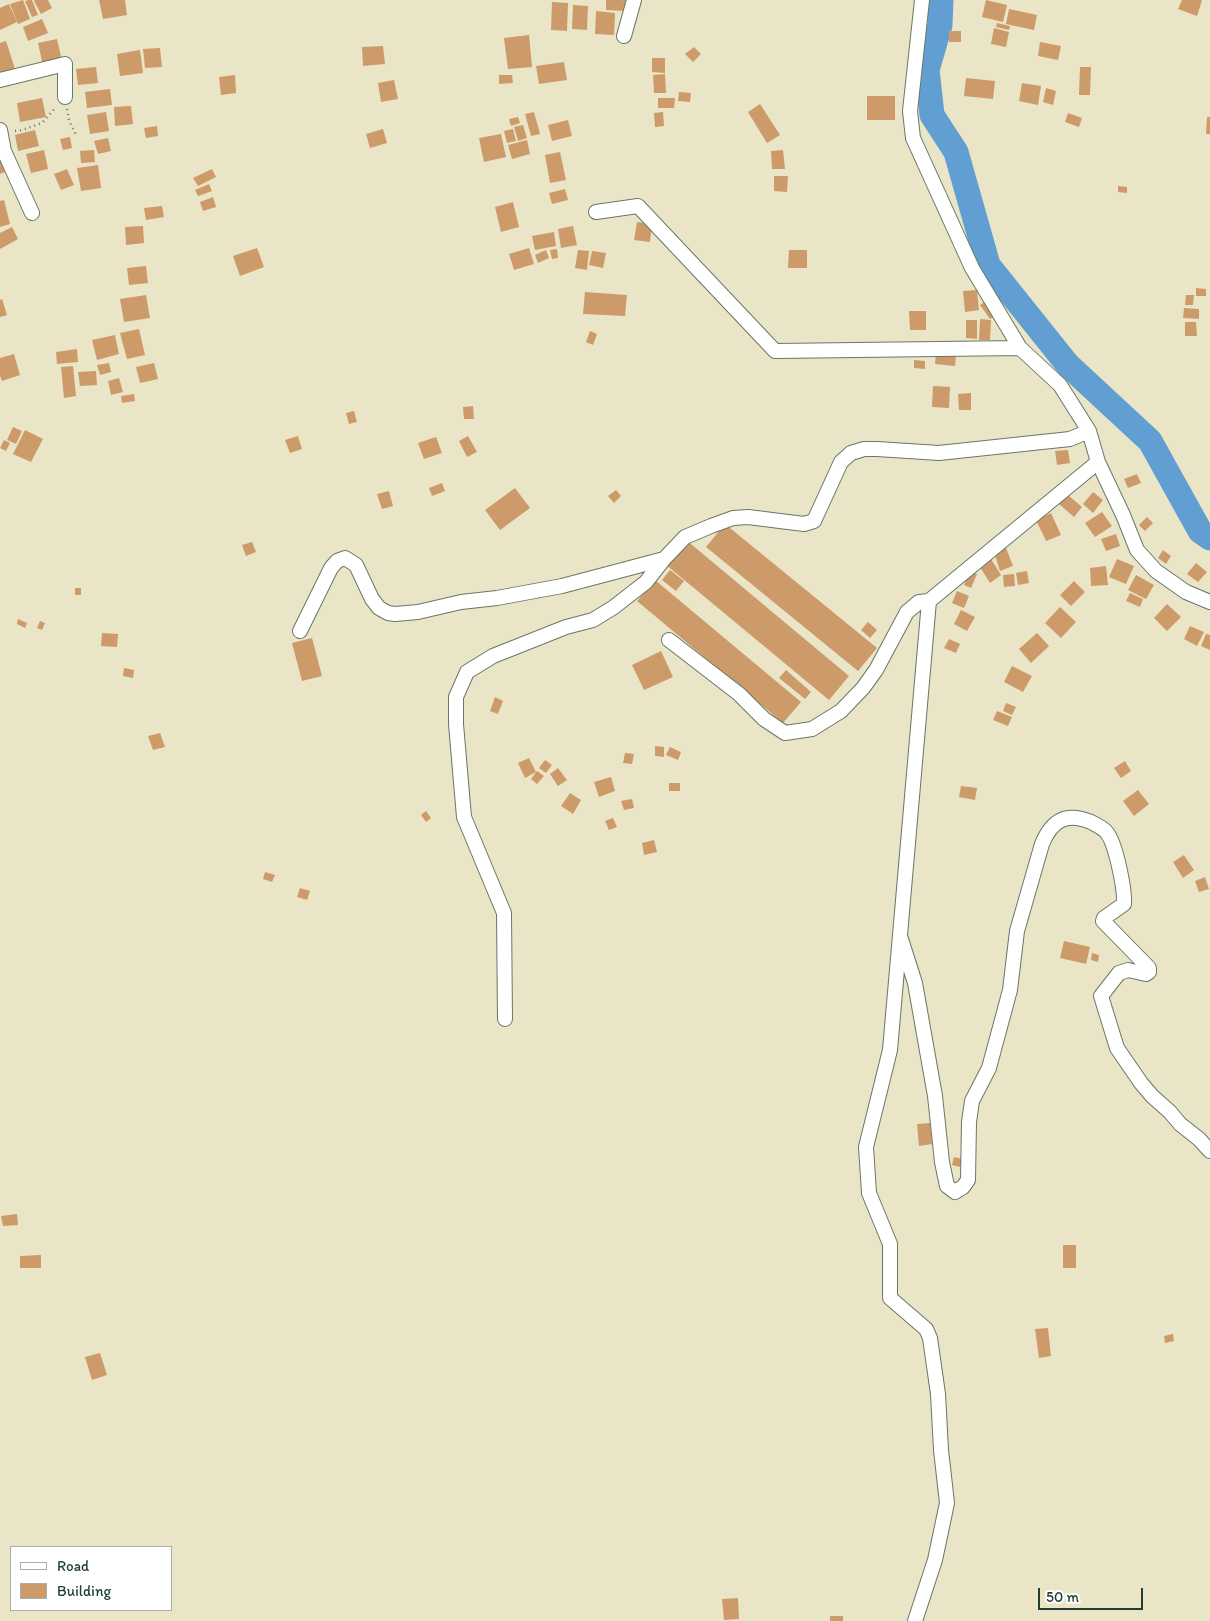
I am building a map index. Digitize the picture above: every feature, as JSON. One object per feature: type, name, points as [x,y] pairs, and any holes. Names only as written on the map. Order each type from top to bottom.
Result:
[{"type":"street","points":[[624,36],[634,0]]},
{"type":"street","points":[[922,0],[910,112],[913,138],[972,268],[1020,348],[1060,385],[1089,431],[1098,462],[1137,550],[1156,572],[1186,592],[1210,602]]},
{"type":"street","points":[[0,80],[66,64],[66,97]]},
{"type":"street","points":[[0,131],[2,151],[32,213]]},
{"type":"street","points":[[596,212],[638,206],[775,351],[1020,348]]},
{"type":"street","points":[[505,1019],[504,914],[464,817],[456,724],[456,697],[467,672],[502,652],[566,627],[593,620],[614,607],[646,582],[685,537],[733,518],[748,517],[804,524],[814,521],[841,462],[851,453],[864,449],[940,452],[1070,439],[1089,431]]},
{"type":"street","points":[[669,640],[726,683],[764,719],[786,733],[812,729],[841,711],[863,688],[876,670],[907,612],[919,602],[929,601],[1098,462]]},
{"type":"street","points":[[300,631],[331,568],[337,561],[345,558],[356,565],[372,600],[379,608],[388,613],[395,614],[418,612],[461,602],[497,598],[562,586],[664,560]]},
{"type":"street","points":[[915,1621],[935,1560],[947,1503],[941,1450],[938,1394],[930,1338],[926,1329],[890,1298],[890,1244],[869,1193],[866,1147],[890,1050],[929,601]]},
{"type":"street","points":[[899,931],[915,983],[935,1096],[942,1162],[947,1186],[955,1192],[963,1187],[968,1180],[969,1122],[972,1101],[989,1068],[1008,998],[1017,931],[1042,844],[1048,830],[1056,822],[1079,818],[1101,828],[1107,833],[1113,846],[1125,896],[1124,904],[1104,918],[1103,921],[1149,968],[1149,972],[1146,974],[1128,970],[1119,972],[1101,996],[1112,1034],[1117,1048],[1152,1096],[1210,1151]]},
{"type":"path","points":[[0,131],[22,130],[42,123],[66,97]]},
{"type":"path","points":[[66,97],[69,120],[76,135]]},
{"type":"building","points":[[23,0],[30,19],[18,24],[10,4]]},
{"type":"building","points":[[32,0],[38,15],[32,17],[25,1]]},
{"type":"building","points":[[35,0],[48,0],[52,8],[41,14]]},
{"type":"building","points":[[99,0],[125,0],[127,15],[103,19]]},
{"type":"building","points":[[606,0],[626,0],[625,11],[606,10]]},
{"type":"building","points":[[986,0],[1007,5],[1003,22],[982,17]]},
{"type":"building","points":[[1182,0],[1202,0],[1197,16],[1178,9]]},
{"type":"building","points":[[552,2],[568,3],[567,31],[551,30]]},
{"type":"building","points":[[9,4],[17,22],[0,30],[0,8]]},
{"type":"building","points":[[573,5],[588,6],[587,30],[572,29]]},
{"type":"building","points":[[1009,9],[1037,15],[1034,30],[1006,24]]},
{"type":"building","points":[[596,11],[615,13],[614,35],[595,34]]},
{"type":"building","points":[[42,19],[48,33],[28,41],[23,27]]},
{"type":"building","points":[[997,23],[1010,26],[1009,30],[996,27]]},
{"type":"building","points":[[994,28],[1009,32],[1006,47],[991,44]]},
{"type":"building","points":[[949,31],[961,31],[961,42],[949,42]]},
{"type":"building","points":[[529,35],[532,67],[508,69],[504,38]]},
{"type":"building","points":[[57,39],[62,61],[43,66],[38,43]]},
{"type":"building","points":[[6,41],[16,72],[0,77],[0,43]]},
{"type":"building","points":[[1040,42],[1061,46],[1058,60],[1038,56]]},
{"type":"building","points":[[383,46],[385,64],[363,66],[362,47]]},
{"type":"building","points":[[694,47],[701,54],[693,62],[685,54]]},
{"type":"building","points":[[160,48],[162,67],[145,68],[143,49]]},
{"type":"building","points":[[140,50],[143,73],[120,76],[117,54]]},
{"type":"building","points":[[652,58],[665,58],[665,73],[652,72]]},
{"type":"building","points":[[564,62],[567,80],[539,84],[536,66]]},
{"type":"building","points":[[96,67],[98,83],[78,85],[76,69]]},
{"type":"building","points":[[1080,67],[1091,67],[1090,95],[1079,95]]},
{"type":"building","points":[[665,74],[666,93],[654,93],[653,75]]},
{"type":"building","points":[[235,75],[236,93],[221,95],[219,77]]},
{"type":"building","points":[[499,75],[512,75],[513,83],[499,84]]},
{"type":"building","points":[[966,78],[995,81],[993,99],[964,96]]},
{"type":"building","points":[[394,80],[398,99],[381,102],[378,83]]},
{"type":"building","points":[[1022,83],[1041,86],[1038,105],[1019,101]]},
{"type":"building","points":[[1046,88],[1056,91],[1053,105],[1043,102]]},
{"type":"building","points":[[110,89],[112,105],[87,108],[85,92]]},
{"type":"building","points":[[679,92],[691,93],[690,102],[678,101]]},
{"type":"building","points":[[867,96],[895,96],[895,120],[867,120]]},
{"type":"building","points":[[42,98],[46,117],[20,122],[17,103]]},
{"type":"building","points":[[658,98],[675,98],[674,108],[658,108]]},
{"type":"building","points":[[760,104],[780,135],[767,143],[748,112]]},
{"type":"building","points":[[131,106],[133,124],[115,126],[114,107]]},
{"type":"building","points":[[106,112],[109,131],[90,134],[87,115]]},
{"type":"building","points":[[534,112],[540,134],[531,136],[525,114]]},
{"type":"building","points":[[663,112],[664,126],[655,127],[654,113]]},
{"type":"building","points":[[1068,113],[1082,118],[1079,127],[1065,122]]},
{"type":"building","points":[[518,117],[520,123],[511,126],[509,119]]},
{"type":"building","points":[[1207,117],[1210,117],[1210,134],[1206,134]]},
{"type":"building","points":[[568,120],[572,136],[552,141],[548,125]]},
{"type":"building","points":[[523,125],[527,138],[518,141],[514,127]]},
{"type":"building","points":[[157,126],[158,136],[146,138],[144,128]]},
{"type":"building","points":[[383,129],[387,143],[370,148],[366,134]]},
{"type":"building","points":[[513,129],[516,141],[507,143],[504,131]]},
{"type":"building","points":[[35,130],[39,146],[18,151],[15,135]]},
{"type":"building","points":[[501,134],[506,157],[484,162],[479,138]]},
{"type":"building","points":[[70,137],[72,148],[63,150],[60,139]]},
{"type":"building","points":[[108,138],[111,151],[98,154],[94,141]]},
{"type":"building","points":[[527,140],[530,154],[512,159],[508,145]]},
{"type":"building","points":[[44,150],[48,169],[31,173],[26,154]]},
{"type":"building","points":[[94,150],[95,162],[81,163],[80,151]]},
{"type":"building","points":[[783,150],[785,169],[772,169],[771,151]]},
{"type":"building","points":[[0,152],[7,171],[0,174]]},
{"type":"building","points":[[560,152],[566,180],[550,183],[545,155]]},
{"type":"building","points":[[98,165],[101,188],[81,191],[77,168]]},
{"type":"building","points":[[67,169],[74,185],[61,190],[54,174]]},
{"type":"building","points":[[212,169],[216,177],[198,186],[193,178]]},
{"type":"building","points":[[774,176],[788,176],[787,192],[774,191]]},
{"type":"building","points":[[209,184],[212,191],[198,196],[195,190]]},
{"type":"building","points":[[1118,186],[1127,187],[1127,193],[1118,192]]},
{"type":"building","points":[[565,189],[568,200],[552,204],[549,193]]},
{"type":"building","points":[[213,197],[216,207],[203,211],[200,202]]},
{"type":"building","points":[[4,200],[10,224],[0,227],[0,201]]},
{"type":"building","points":[[513,202],[519,227],[501,232],[495,207]]},
{"type":"building","points":[[162,206],[164,217],[146,220],[144,208]]},
{"type":"building","points":[[637,222],[652,224],[650,242],[634,240]]},
{"type":"building","points":[[143,226],[144,243],[126,245],[125,227]]},
{"type":"building","points":[[573,226],[577,245],[561,248],[558,229]]},
{"type":"building","points":[[12,227],[18,239],[0,249],[0,233]]},
{"type":"building","points":[[554,232],[556,246],[535,250],[532,236]]},
{"type":"building","points":[[257,248],[264,267],[240,276],[233,256]]},
{"type":"building","points":[[529,248],[534,264],[514,270],[509,254]]},
{"type":"building","points":[[557,249],[558,258],[552,259],[550,250]]},
{"type":"building","points":[[546,250],[549,258],[538,263],[535,255]]},
{"type":"building","points":[[578,250],[589,251],[587,270],[575,268]]},
{"type":"building","points":[[789,250],[807,250],[807,268],[788,268]]},
{"type":"building","points":[[592,251],[606,253],[603,268],[589,265]]},
{"type":"building","points":[[146,266],[148,283],[129,285],[127,268]]},
{"type":"building","points":[[1196,288],[1206,289],[1206,296],[1196,296]]},
{"type":"building","points":[[977,290],[979,310],[965,312],[963,291]]},
{"type":"building","points":[[585,292],[627,295],[625,316],[583,314]]},
{"type":"building","points":[[146,295],[150,318],[124,322],[120,299]]},
{"type":"building","points":[[1186,295],[1194,295],[1193,305],[1185,305]]},
{"type":"building","points":[[2,299],[7,315],[0,317],[0,300]]},
{"type":"building","points":[[986,301],[995,316],[990,319],[980,305]]},
{"type":"building","points":[[1184,308],[1199,309],[1199,319],[1183,318]]},
{"type":"building","points":[[909,311],[926,311],[926,330],[910,330]]},
{"type":"building","points":[[980,319],[991,320],[990,340],[979,340]]},
{"type":"building","points":[[966,320],[977,320],[977,339],[966,338]]},
{"type":"building","points":[[1185,322],[1196,322],[1197,336],[1185,336]]},
{"type":"building","points":[[139,329],[145,355],[127,359],[120,333]]},
{"type":"building","points":[[590,331],[597,334],[593,345],[586,342]]},
{"type":"building","points":[[115,335],[119,354],[97,360],[92,340]]},
{"type":"building","points":[[77,349],[78,362],[57,364],[56,352]]},
{"type":"building","points":[[936,353],[956,355],[955,366],[935,364]]},
{"type":"building","points":[[14,354],[20,375],[2,381],[0,376],[0,358]]},
{"type":"building","points":[[914,360],[925,361],[925,369],[914,368]]},
{"type":"building","points":[[109,363],[111,372],[100,375],[97,365]]},
{"type":"building","points":[[154,363],[158,379],[140,383],[136,367]]},
{"type":"building","points":[[73,366],[76,396],[64,398],[61,367]]},
{"type":"building","points":[[96,371],[97,385],[80,386],[78,372]]},
{"type":"building","points":[[119,378],[123,392],[111,395],[108,381]]},
{"type":"building","points":[[933,386],[950,387],[949,408],[932,407]]},
{"type":"building","points":[[971,393],[971,410],[959,410],[958,394]]},
{"type":"building","points":[[134,394],[135,401],[122,403],[121,396]]},
{"type":"building","points":[[473,406],[474,419],[464,419],[463,407]]},
{"type":"building","points":[[354,411],[357,422],[349,424],[346,413]]},
{"type":"building","points":[[13,427],[22,431],[16,444],[7,440]]},
{"type":"building","points":[[25,430],[43,439],[31,462],[13,454]]},
{"type":"building","points":[[298,436],[302,449],[290,453],[285,440]]},
{"type":"building","points":[[468,436],[477,452],[467,457],[459,441]]},
{"type":"building","points":[[436,437],[442,453],[424,459],[418,443]]},
{"type":"building","points":[[4,440],[10,443],[6,451],[0,448]]},
{"type":"building","points":[[1068,450],[1070,463],[1057,465],[1055,451]]},
{"type":"building","points":[[1137,474],[1141,483],[1128,488],[1124,479]]},
{"type":"building","points":[[442,483],[445,491],[432,496],[429,488]]},
{"type":"building","points":[[515,488],[530,508],[500,530],[485,510]]},
{"type":"building","points":[[616,490],[621,496],[614,503],[608,496]]},
{"type":"building","points":[[389,491],[393,506],[382,509],[377,494]]},
{"type":"building","points":[[1093,492],[1103,500],[1093,513],[1083,504]]},
{"type":"building","points":[[1068,495],[1082,507],[1074,517],[1059,504]]},
{"type":"building","points":[[1102,512],[1112,526],[1095,537],[1085,523]]},
{"type":"building","points":[[1051,513],[1061,535],[1046,541],[1036,520]]},
{"type":"building","points":[[1147,517],[1153,523],[1145,531],[1139,525]]},
{"type":"building","points":[[725,524],[877,648],[858,671],[706,547]]},
{"type":"building","points":[[1116,534],[1120,546],[1106,551],[1101,539]]},
{"type":"building","points":[[685,539],[849,676],[829,700],[665,564]]},
{"type":"building","points":[[252,542],[256,552],[246,556],[242,545]]},
{"type":"building","points":[[1005,545],[1013,566],[1000,571],[993,549]]},
{"type":"building","points":[[1163,550],[1171,556],[1166,564],[1158,558]]},
{"type":"building","points":[[991,559],[1001,575],[990,583],[980,567]]},
{"type":"building","points":[[1117,559],[1134,566],[1126,584],[1109,577]]},
{"type":"building","points":[[1196,563],[1207,572],[1198,582],[1187,574]]},
{"type":"building","points":[[1106,566],[1108,585],[1091,586],[1090,568]]},
{"type":"building","points":[[670,570],[684,581],[676,591],[662,580]]},
{"type":"building","points":[[970,571],[977,574],[971,588],[964,585]]},
{"type":"building","points":[[1027,571],[1029,583],[1018,585],[1016,573]]},
{"type":"building","points":[[1014,574],[1015,586],[1004,587],[1003,575]]},
{"type":"building","points":[[1136,575],[1154,585],[1146,599],[1128,590]]},
{"type":"building","points":[[655,580],[801,702],[783,723],[637,601]]},
{"type":"building","points":[[1074,581],[1085,592],[1071,606],[1060,595]]},
{"type":"building","points":[[75,588],[81,588],[81,595],[75,595]]},
{"type":"building","points":[[957,591],[969,596],[964,608],[952,603]]},
{"type":"building","points":[[1130,593],[1143,599],[1140,607],[1126,601]]},
{"type":"building","points":[[1167,604],[1181,617],[1167,631],[1154,618]]},
{"type":"building","points":[[1060,607],[1076,622],[1061,638],[1045,623]]},
{"type":"building","points":[[961,610],[975,617],[967,631],[954,624]]},
{"type":"building","points":[[18,619],[27,623],[25,628],[17,624]]},
{"type":"building","points":[[40,621],[45,623],[42,630],[37,628]]},
{"type":"building","points":[[868,622],[877,630],[870,638],[861,630]]},
{"type":"building","points":[[1190,626],[1204,632],[1197,646],[1184,639]]},
{"type":"building","points":[[102,633],[118,634],[117,647],[101,646]]},
{"type":"building","points":[[1037,633],[1049,646],[1031,663],[1019,649]]},
{"type":"building","points":[[1206,634],[1210,635],[1210,650],[1201,646]]},
{"type":"building","points":[[312,638],[322,676],[302,681],[292,643]]},
{"type":"building","points":[[949,639],[960,644],[956,653],[944,648]]},
{"type":"building","points":[[661,651],[673,677],[644,690],[632,665]]},
{"type":"building","points":[[1012,666],[1032,676],[1023,692],[1004,682]]},
{"type":"building","points":[[124,668],[134,670],[133,678],[123,676]]},
{"type":"building","points":[[786,670],[811,692],[805,699],[779,678]]},
{"type":"building","points":[[495,697],[503,701],[498,714],[490,711]]},
{"type":"building","points":[[1006,703],[1016,707],[1012,715],[1003,711]]},
{"type":"building","points":[[997,711],[1012,717],[1008,726],[993,720]]},
{"type":"building","points":[[160,733],[165,747],[153,750],[148,736]]},
{"type":"building","points":[[655,746],[664,747],[664,757],[655,756]]},
{"type":"building","points":[[670,747],[681,752],[678,760],[666,755]]},
{"type":"building","points":[[625,753],[634,754],[632,764],[623,763]]},
{"type":"building","points":[[529,758],[536,772],[525,778],[518,763]]},
{"type":"building","points":[[545,760],[552,765],[546,773],[539,768]]},
{"type":"building","points":[[1125,761],[1131,771],[1121,778],[1114,768]]},
{"type":"building","points":[[558,768],[567,780],[558,786],[550,774]]},
{"type":"building","points":[[537,771],[544,776],[537,784],[531,779]]},
{"type":"building","points":[[611,777],[615,791],[599,797],[594,782]]},
{"type":"building","points":[[669,783],[680,783],[680,791],[669,791]]},
{"type":"building","points":[[961,786],[977,788],[975,800],[959,797]]},
{"type":"building","points":[[1138,790],[1149,804],[1134,816],[1123,801]]},
{"type":"building","points":[[570,793],[581,800],[573,814],[561,806]]},
{"type":"building","points":[[632,799],[634,808],[624,810],[621,801]]},
{"type":"building","points":[[426,811],[431,818],[426,822],[421,815]]},
{"type":"building","points":[[613,818],[617,827],[609,830],[605,821]]},
{"type":"building","points":[[654,840],[657,852],[644,855],[642,843]]},
{"type":"building","points":[[1184,855],[1194,870],[1183,878],[1173,862]]},
{"type":"building","points":[[265,872],[275,875],[272,882],[263,879]]},
{"type":"building","points":[[1205,877],[1209,889],[1199,892],[1195,881]]},
{"type":"building","points":[[300,888],[310,891],[307,900],[297,897]]},
{"type":"building","points":[[1064,941],[1090,947],[1086,964],[1060,958]]},
{"type":"building","points":[[1092,953],[1099,955],[1098,962],[1091,960]]},
{"type":"building","points":[[930,1123],[932,1144],[919,1146],[917,1124]]},
{"type":"building","points":[[954,1157],[962,1159],[960,1167],[952,1165]]},
{"type":"building","points":[[17,1214],[18,1225],[3,1226],[1,1216]]},
{"type":"building","points":[[1063,1245],[1076,1245],[1076,1268],[1063,1268]]},
{"type":"building","points":[[41,1255],[41,1268],[20,1268],[20,1256]]},
{"type":"building","points":[[1048,1328],[1051,1356],[1039,1358],[1035,1329]]},
{"type":"building","points":[[1173,1334],[1174,1341],[1165,1343],[1164,1336]]},
{"type":"building","points":[[100,1353],[107,1375],[92,1380],[85,1357]]},
{"type":"building","points":[[738,1598],[739,1619],[724,1620],[722,1599]]},
{"type":"building","points":[[830,1616],[843,1616],[843,1621],[830,1621]]},
{"type":"waterway","points":[[941,0],[940,25],[927,70],[932,115],[956,152],[988,265],[1068,365],[1150,441],[1200,531],[1210,538]]}]
